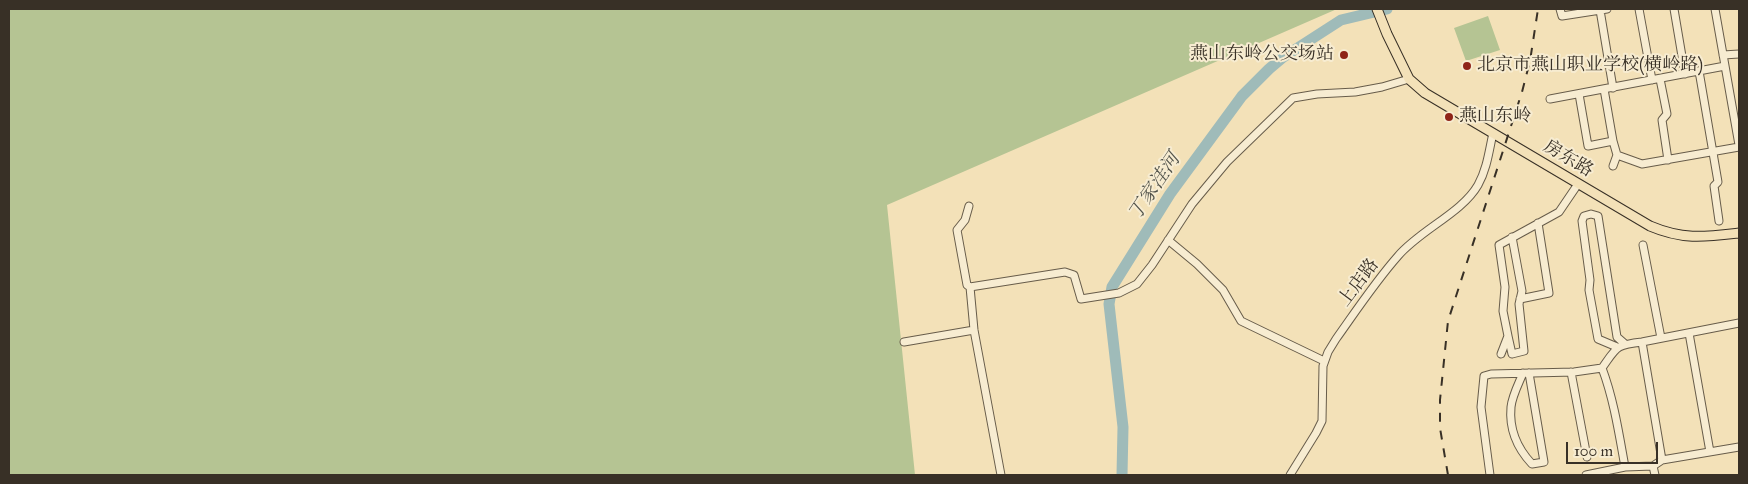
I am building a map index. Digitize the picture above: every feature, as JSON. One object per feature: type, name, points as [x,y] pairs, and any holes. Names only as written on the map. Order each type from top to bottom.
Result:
[{"type":"main road","name":"房东路","points":[[1377,9],[1409,79],[1425,94],[1638,220],[1662,231],[1689,237],[1739,233]]},
{"type":"street","points":[[1560,9],[1562,16],[1604,9],[1613,88]]},
{"type":"street","points":[[1639,9],[1652,80]]},
{"type":"street","points":[[1674,9],[1685,74]]},
{"type":"street","points":[[1617,155],[1642,164],[1739,146],[1714,9]]},
{"type":"street","points":[[1723,55],[1739,54]]},
{"type":"street","points":[[1550,98],[1725,66]]},
{"type":"street","points":[[1699,71],[1718,182],[1714,186],[1719,221]]},
{"type":"street","points":[[970,287],[1065,272],[1074,275],[1081,299],[1119,293],[1137,284],[1192,204],[1227,162],[1293,98],[1355,92],[1409,79]]},
{"type":"street","points":[[1660,79],[1667,114],[1662,120],[1668,160]]},
{"type":"street","points":[[1604,89],[1617,155],[1613,166]]},
{"type":"street","points":[[1579,94],[1588,146],[1613,141]]},
{"type":"street","name":"上店路","points":[[1290,475],[1322,421],[1322,372],[1324,361],[1336,339],[1399,255],[1426,230],[1462,204],[1478,186],[1487,164],[1493,133]]},
{"type":"street","points":[[1512,238],[1522,291],[1519,304],[1524,351],[1512,354],[1503,312],[1505,287],[1499,245],[1559,212],[1578,184]]},
{"type":"street","points":[[969,206],[965,220],[957,230],[967,285],[970,287],[974,330],[1001,475]]},
{"type":"street","points":[[1617,347],[1598,339],[1588,290],[1590,280],[1582,221],[1584,216],[1591,214],[1598,216],[1617,336],[1625,344]]},
{"type":"street","points":[[1520,299],[1549,293],[1538,223]]},
{"type":"street","points":[[1168,240],[1197,264],[1223,290],[1241,321],[1324,361]]},
{"type":"street","points":[[1643,245],[1661,338]]},
{"type":"street","points":[[1490,475],[1481,407],[1482,380],[1484,376],[1491,374],[1572,372],[1602,368],[1617,347],[1625,344],[1739,323]]},
{"type":"street","points":[[904,342],[974,330]]},
{"type":"street","points":[[1689,333],[1710,452]]},
{"type":"street","points":[[1500,354],[1508,336]]},
{"type":"street","points":[[1642,342],[1662,460]]},
{"type":"street","points":[[1602,368],[1615,413],[1625,467]]},
{"type":"street","points":[[1572,372],[1587,457]]},
{"type":"street","points":[[1526,373],[1544,462],[1532,464],[1516,442],[1511,428],[1511,405],[1526,373]]},
{"type":"street","points":[[1586,475],[1625,467],[1653,466],[1662,460],[1739,448]]},
{"type":"street","points":[[1653,466],[1655,475]]},
{"type":"green space","points":[[9,9],[1337,9],[887,205],[915,475],[9,475]]},
{"type":"green space","points":[[1488,16],[1500,50],[1466,61],[1454,28]]},
{"type":"waterway","name":"丁家洼河","points":[[1122,475],[1123,427],[1109,304],[1112,287],[1170,194],[1242,96],[1282,58],[1341,20],[1387,9]]},
{"type":"railway","points":[[1448,475],[1440,428],[1440,400],[1448,321],[1522,92],[1530,61],[1538,9]]},
{"type":"place","name":"燕山东岭公交场站","points":[[1344,55]]},
{"type":"place","name":"北京市燕山职业学校(横岭路)","points":[[1467,66]]},
{"type":"place","name":"燕山东岭","points":[[1449,117]]}]
